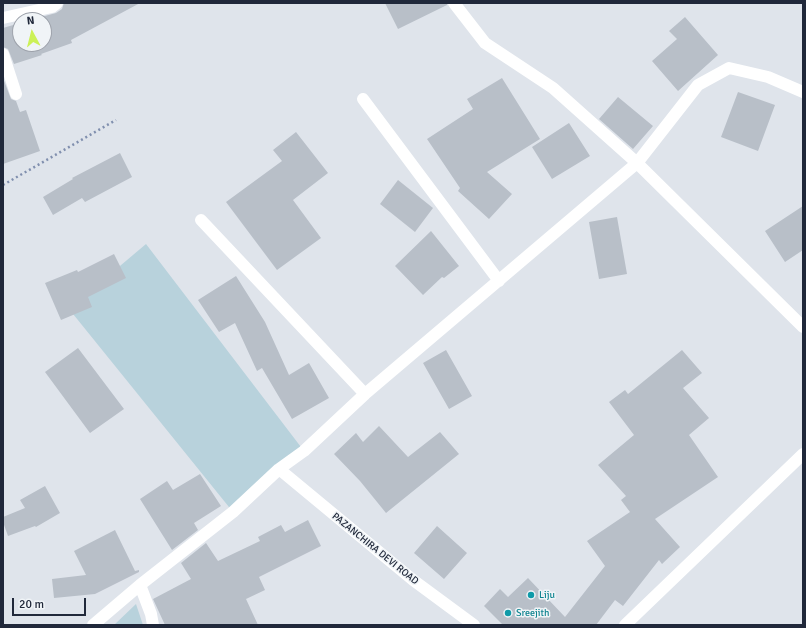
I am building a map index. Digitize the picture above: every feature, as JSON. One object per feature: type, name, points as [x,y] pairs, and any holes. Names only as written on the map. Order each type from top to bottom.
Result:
[{"type":"street","points":[[3,18],[52,7],[57,3]]},
{"type":"street","points":[[454,3],[485,43],[553,88],[637,163],[803,327]]},
{"type":"street","points":[[3,54],[16,94]]},
{"type":"street","points":[[93,625],[140,585],[233,512],[279,469],[304,451],[365,394],[637,163],[698,85],[730,68],[768,77],[803,92]]},
{"type":"street","points":[[363,99],[498,281]]},
{"type":"street","points":[[201,220],[365,394]]},
{"type":"street","points":[[625,625],[803,454]]},
{"type":"street","name":"PAZANCHIRA DEVI ROAD","points":[[279,469],[413,580],[474,625]]},
{"type":"street","points":[[140,585],[151,614],[153,625]]},
{"type":"path","points":[[3,185],[116,120]]},
{"type":"shaded area","points":[[146,244],[304,451],[233,512],[69,309]]},
{"type":"shaded area","points":[[136,604],[143,625],[114,625]]},
{"type":"building","points":[[64,3],[140,3],[71,40],[72,43],[52,50],[52,14],[62,9]]},
{"type":"building","points":[[385,3],[447,3],[447,5],[398,29]]},
{"type":"building","points":[[685,17],[718,55],[678,91],[652,61],[677,39],[669,31]]},
{"type":"building","points":[[12,25],[12,52],[47,52],[41,54],[42,55],[14,64],[8,49],[3,47],[3,28]]},
{"type":"building","points":[[3,78],[11,99],[16,101],[20,112],[26,110],[40,151],[3,164]]},
{"type":"building","points":[[502,78],[540,139],[487,172],[512,194],[489,219],[458,191],[460,188],[427,139],[473,109],[467,99]]},
{"type":"building","points":[[738,92],[775,105],[758,151],[721,137]]},
{"type":"building","points":[[618,97],[653,126],[633,149],[599,119]]},
{"type":"building","points":[[569,123],[590,156],[552,179],[532,147]]},
{"type":"building","points":[[296,132],[328,173],[293,200],[321,238],[277,270],[226,202],[282,161],[273,150]]},
{"type":"building","points":[[120,153],[132,177],[85,202],[82,198],[53,215],[43,197],[73,179],[72,178]]},
{"type":"building","points":[[398,180],[433,208],[415,232],[380,204]]},
{"type":"building","points":[[803,206],[803,250],[785,262],[765,231]]},
{"type":"building","points":[[617,217],[627,274],[599,279],[589,222]]},
{"type":"building","points":[[431,231],[459,266],[444,278],[442,277],[423,295],[395,266]]},
{"type":"building","points":[[114,254],[126,278],[88,297],[92,307],[61,320],[45,283],[77,270],[78,272]]},
{"type":"building","points":[[236,276],[265,322],[289,375],[309,363],[329,398],[292,419],[262,368],[257,371],[235,323],[219,332],[198,300]]},
{"type":"building","points":[[78,348],[124,409],[90,433],[45,372]]},
{"type":"building","points":[[446,350],[472,396],[449,409],[423,363]]},
{"type":"building","points":[[682,350],[702,373],[683,388],[709,418],[689,435],[718,477],[655,519],[680,547],[662,564],[659,560],[623,606],[615,600],[596,625],[503,625],[484,606],[500,589],[508,597],[528,578],[565,617],[605,566],[587,541],[630,512],[621,500],[626,496],[598,465],[634,435],[609,402],[625,390],[628,394]]},
{"type":"building","points":[[379,426],[408,457],[440,432],[459,454],[386,513],[360,481],[334,454],[356,433],[363,442]]},
{"type":"building","points":[[200,474],[221,506],[194,523],[198,530],[172,550],[140,499],[167,481],[173,490]]},
{"type":"building","points":[[45,486],[60,513],[36,527],[35,526],[8,536],[3,522],[3,517],[25,508],[20,500]]},
{"type":"building","points":[[308,520],[321,546],[259,577],[265,590],[246,599],[258,625],[165,625],[153,599],[191,579],[181,563],[206,543],[218,561],[260,541],[258,537],[281,525],[285,532]]},
{"type":"building","points":[[437,526],[467,553],[444,579],[414,553]]},
{"type":"building","points":[[115,530],[135,571],[139,570],[139,572],[95,594],[54,598],[52,579],[86,575],[74,551]]},
{"type":"place","name":"Liju","points":[[531,595]]},
{"type":"place","name":"Sreejith","points":[[508,613]]}]
